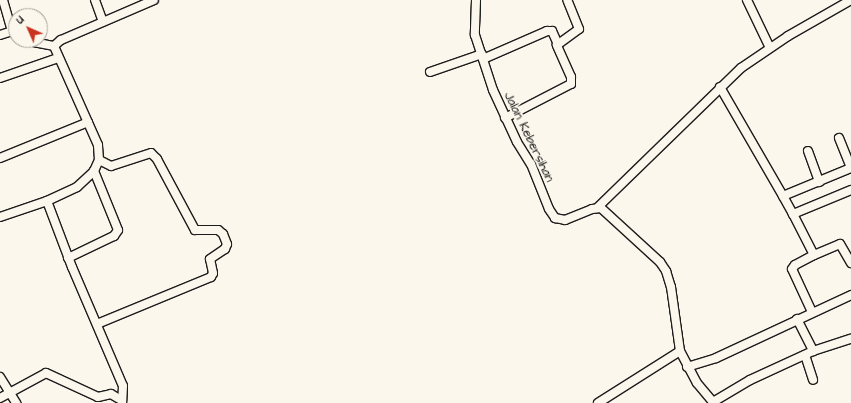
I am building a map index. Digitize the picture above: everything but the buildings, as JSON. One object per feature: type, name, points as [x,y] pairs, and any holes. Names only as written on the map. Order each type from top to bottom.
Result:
[{"type":"street","points":[[3,0],[8,15]]},
{"type":"street","points":[[95,0],[103,22]]},
{"type":"street","points":[[48,45],[54,46],[103,22],[154,0]]},
{"type":"street","name":"Jalan Kebersihan","points":[[476,0],[475,34],[482,57],[505,118],[531,164],[555,218],[565,220],[597,208]]},
{"type":"street","points":[[557,42],[580,29],[567,0]]},
{"type":"street","points":[[746,0],[770,48]]},
{"type":"street","points":[[851,0],[770,48],[720,87],[597,208],[606,212],[660,262],[666,271],[680,351],[687,367],[714,403],[750,380],[813,351],[851,339]]},
{"type":"street","points":[[430,72],[482,57],[550,30],[557,42],[571,77],[571,84],[505,118]]},
{"type":"street","points":[[0,216],[48,202],[84,182],[94,171],[99,160],[98,145],[58,58],[54,46]]},
{"type":"street","points":[[0,78],[58,58]]},
{"type":"street","points":[[720,87],[783,196],[814,255]]},
{"type":"street","points":[[0,158],[88,122]]},
{"type":"street","points":[[783,196],[851,168],[839,138]]},
{"type":"street","points":[[808,151],[819,182]]},
{"type":"street","points":[[97,324],[211,277],[213,273],[210,259],[225,249],[227,244],[223,234],[218,230],[195,230],[157,159],[151,153],[111,166],[99,160]]},
{"type":"street","points":[[68,258],[114,236],[119,227],[94,171]]},
{"type":"street","points":[[793,214],[851,190]]},
{"type":"street","points":[[0,398],[46,373],[98,397],[111,394],[121,402],[124,394],[123,386],[68,258],[48,202]]},
{"type":"street","points":[[812,312],[792,269],[795,265],[840,244],[851,263]]},
{"type":"street","points":[[687,367],[716,358],[851,295]]},
{"type":"street","points":[[797,319],[813,351]]},
{"type":"street","points":[[598,403],[680,351]]},
{"type":"street","points":[[805,355],[813,380]]},
{"type":"street","points":[[0,377],[16,403]]}]
